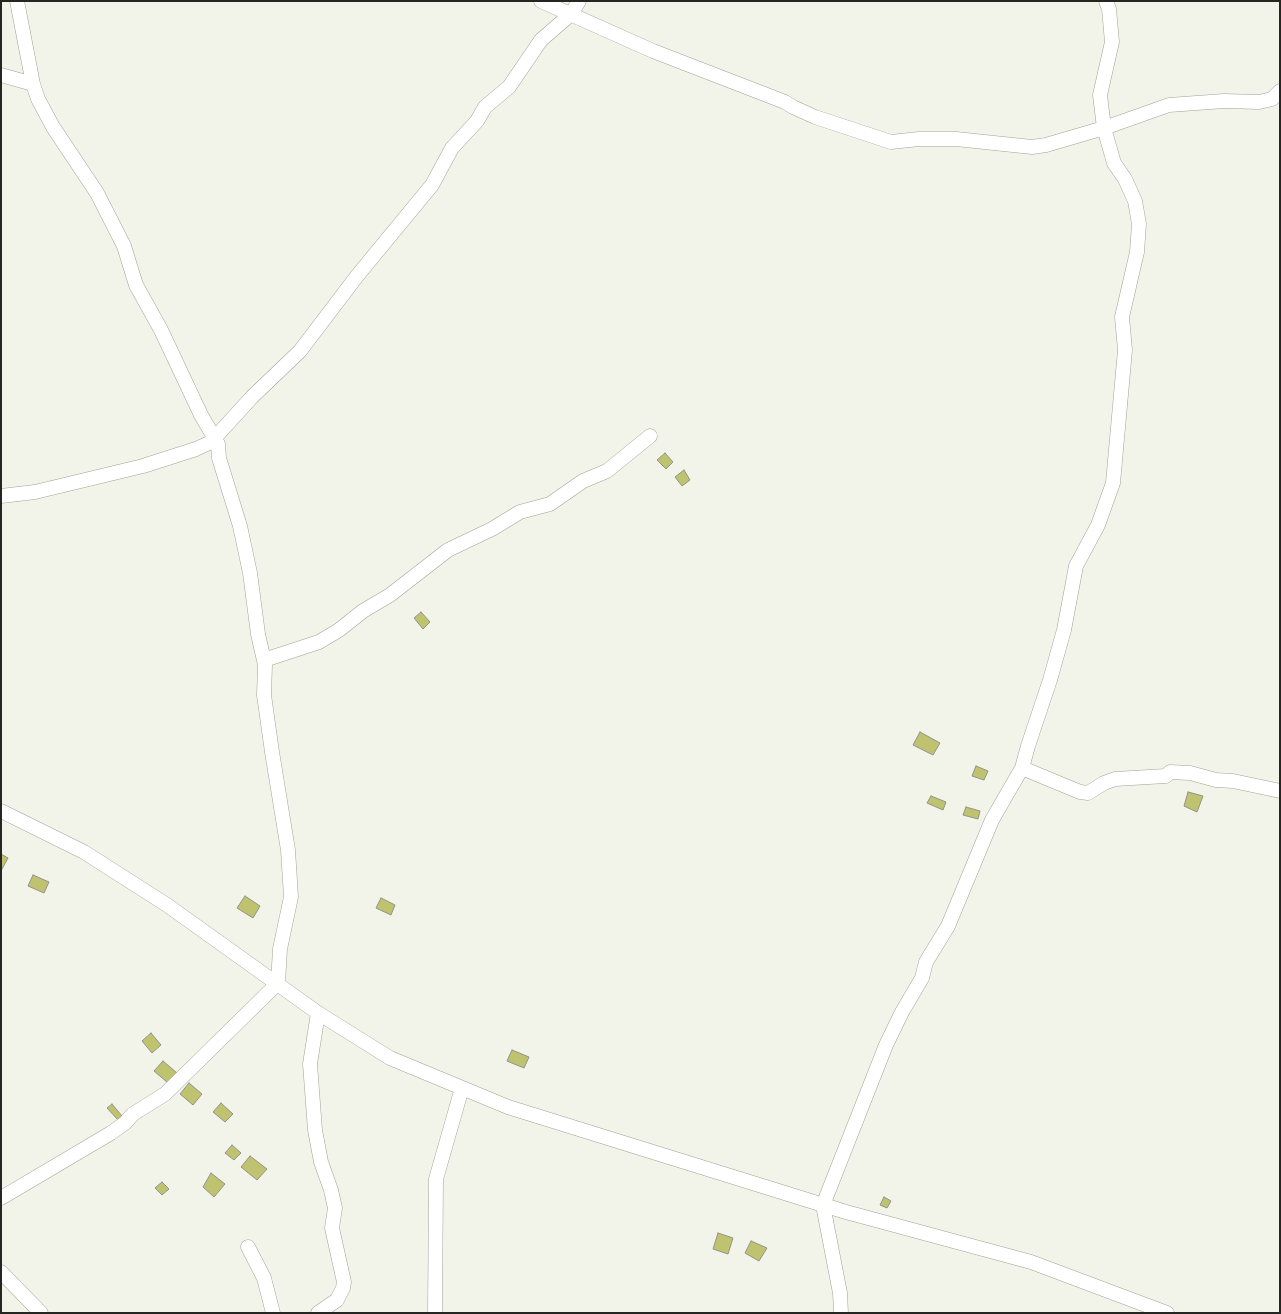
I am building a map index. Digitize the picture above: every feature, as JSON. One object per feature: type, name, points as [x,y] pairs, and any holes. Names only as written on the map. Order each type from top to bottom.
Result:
[{"type":"street","points":[[1,1198],[111,1133],[134,1114],[164,1094],[278,984],[280,949],[291,897],[288,850],[266,713],[264,660],[258,634],[250,573],[240,526],[219,458],[218,444],[210,432],[161,330],[136,284],[124,246],[97,193],[53,127],[38,99],[33,84],[17,1]]},
{"type":"street","points":[[542,1],[653,51],[785,102],[793,108],[815,117],[891,142],[919,139],[956,139],[1032,147],[1046,145],[1104,128],[1169,105],[1224,101],[1260,102],[1272,99],[1280,91]]},
{"type":"street","points":[[1,496],[35,492],[143,466],[196,449],[211,442],[252,398],[300,352],[357,276],[432,185],[452,148],[477,121],[485,107],[509,87],[541,40],[572,14],[579,1]]},
{"type":"street","points":[[841,1313],[840,1293],[823,1204],[886,1045],[902,1012],[922,978],[926,962],[948,926],[992,820],[1022,768],[1064,630],[1076,566],[1098,525],[1113,483],[1125,350],[1122,318],[1137,252],[1139,224],[1135,201],[1125,179],[1114,163],[1104,128],[1100,95],[1112,42],[1109,9],[1106,1]]},
{"type":"street","points":[[1,75],[33,84]]},
{"type":"street","points":[[264,660],[319,642],[339,630],[363,611],[390,595],[448,550],[492,529],[520,512],[550,504],[583,481],[607,471],[650,436]]},
{"type":"street","points":[[1022,768],[1080,792],[1088,793],[1104,783],[1115,779],[1166,776],[1170,772],[1190,773],[1216,780],[1232,781],[1280,791]]},
{"type":"street","points":[[1,812],[84,852],[167,905],[318,1013],[390,1058],[508,1107],[823,1204],[1031,1262],[1167,1313]]},
{"type":"street","points":[[318,1013],[310,1064],[315,1130],[321,1162],[335,1208],[332,1228],[344,1282],[337,1300],[318,1313]]},
{"type":"street","points":[[435,1313],[436,1179],[462,1088]]},
{"type":"street","points":[[248,1247],[264,1278],[274,1313]]},
{"type":"street","points":[[1,1272],[41,1313]]},
{"type":"building","points":[[665,453],[673,462],[666,469],[657,460]]},
{"type":"building","points":[[684,470],[690,480],[682,486],[675,477]]},
{"type":"building","points":[[421,612],[430,622],[423,629],[414,618]]},
{"type":"building","points":[[920,732],[940,743],[933,755],[913,745]]},
{"type":"building","points":[[976,766],[988,771],[984,780],[972,776]]},
{"type":"building","points":[[1188,792],[1203,796],[1197,812],[1184,806]]},
{"type":"building","points":[[931,796],[946,802],[943,810],[927,803]]},
{"type":"building","points":[[966,807],[980,811],[978,819],[963,815]]},
{"type":"building","points":[[1,854],[8,858],[1,871]]},
{"type":"building","points":[[33,875],[49,882],[44,893],[28,886]]},
{"type":"building","points":[[245,896],[260,906],[253,918],[237,908]]},
{"type":"building","points":[[381,898],[395,905],[391,915],[376,908]]},
{"type":"building","points":[[151,1033],[161,1045],[152,1053],[142,1041]]},
{"type":"building","points":[[512,1050],[529,1057],[524,1068],[507,1061]]},
{"type":"building","points":[[163,1061],[177,1073],[168,1083],[154,1071]]},
{"type":"building","points":[[189,1083],[202,1094],[193,1105],[180,1094]]},
{"type":"building","points":[[221,1103],[233,1114],[225,1122],[213,1112]]},
{"type":"building","points":[[112,1104],[122,1116],[118,1120],[107,1108]]},
{"type":"building","points":[[232,1145],[241,1153],[234,1160],[225,1153]]},
{"type":"building","points":[[250,1156],[267,1169],[257,1180],[241,1167]]},
{"type":"building","points":[[211,1173],[225,1184],[214,1197],[203,1187]]},
{"type":"building","points":[[162,1182],[169,1189],[162,1195],[155,1188]]},
{"type":"building","points":[[884,1197],[891,1201],[887,1208],[880,1205]]},
{"type":"building","points":[[718,1233],[733,1238],[728,1254],[713,1249]]},
{"type":"building","points":[[751,1241],[767,1248],[759,1261],[745,1253]]}]
